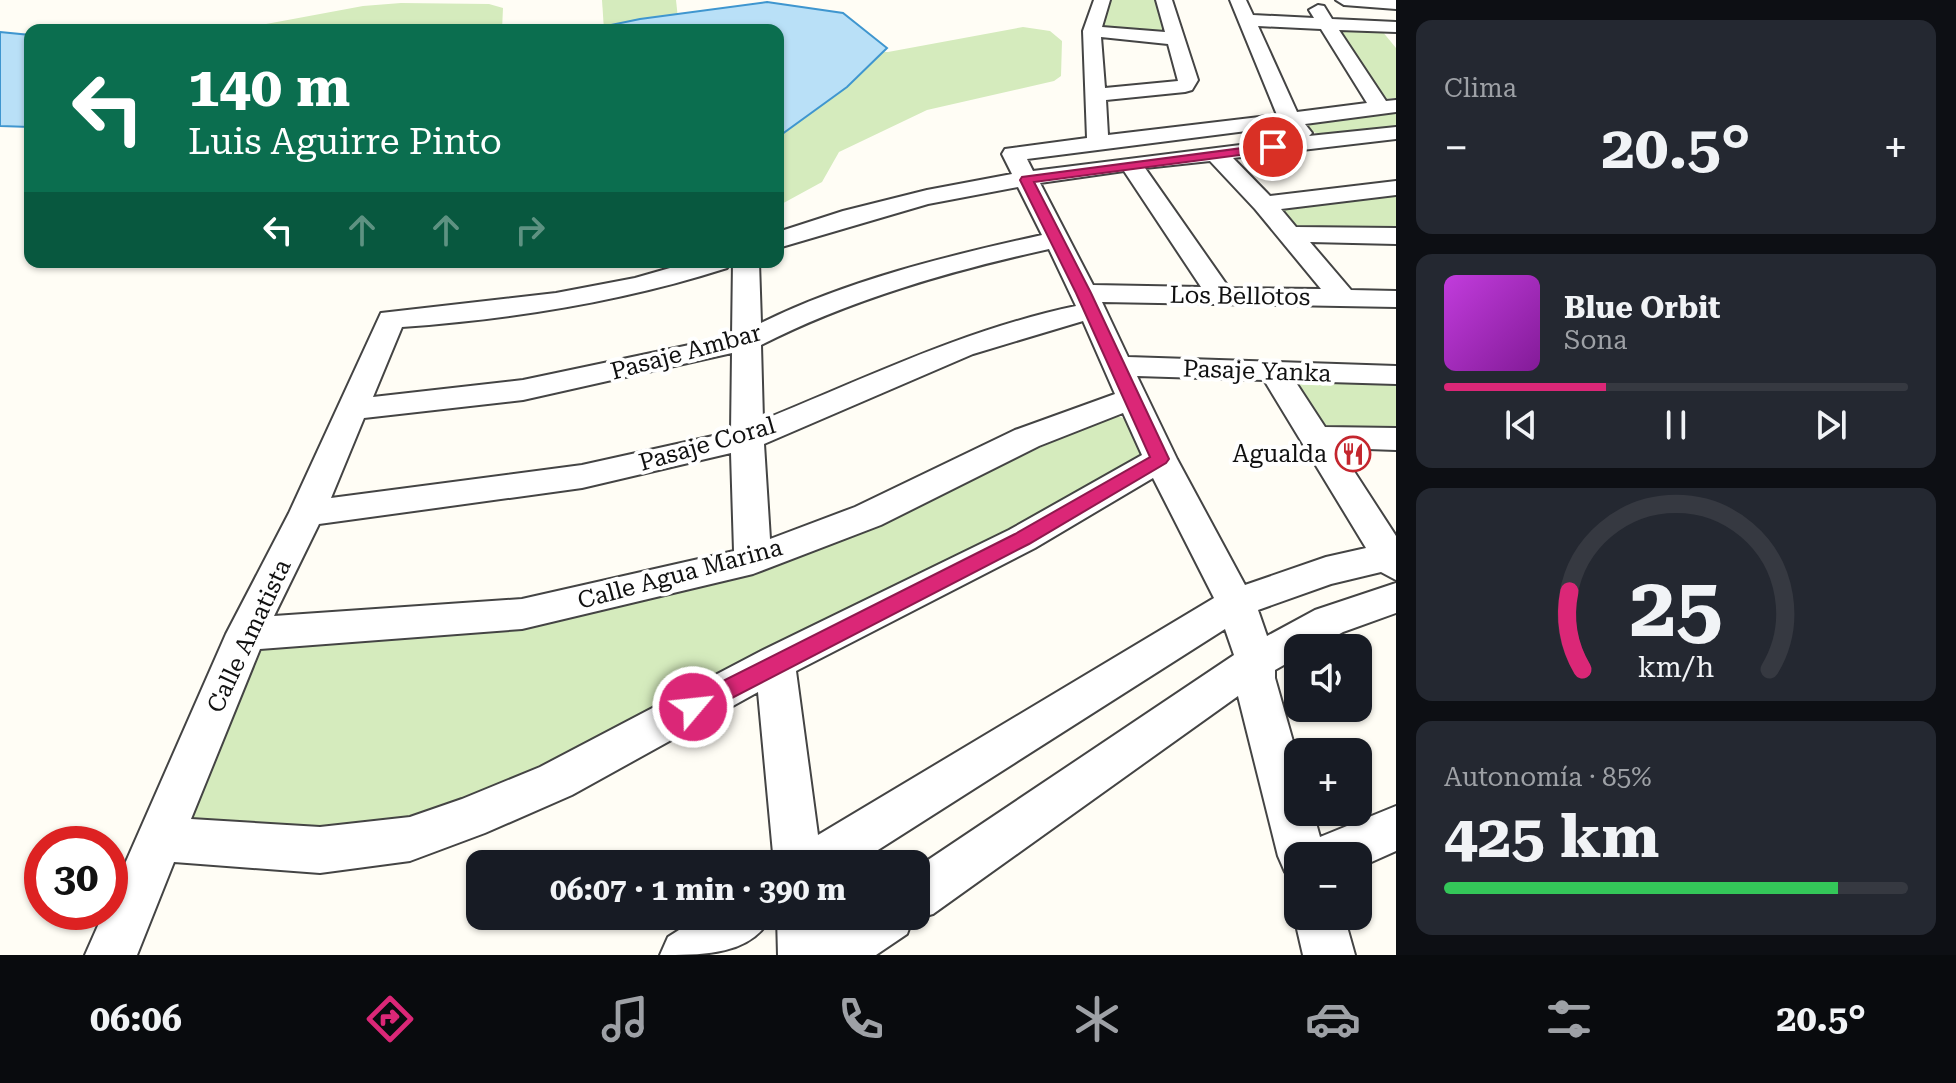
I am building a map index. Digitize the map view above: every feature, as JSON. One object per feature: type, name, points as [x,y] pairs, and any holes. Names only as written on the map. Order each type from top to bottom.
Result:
[{"type":"street","points":[[1098,144],[1092,31],[1102,0]]},
{"type":"street","points":[[1097,95],[1185,86],[1188,80],[1164,0]]},
{"type":"street","points":[[1238,0],[1289,117],[1309,142]]},
{"type":"street","points":[[1312,0],[1388,107]]},
{"type":"street","points":[[1344,0],[1391,2]]},
{"type":"street","points":[[1248,20],[1327,24],[1392,32]]},
{"type":"street","points":[[1092,31],[1177,39]]},
{"type":"street","points":[[784,238],[907,204],[1098,144],[1289,117],[1388,107]]},
{"type":"street","points":[[1020,167],[1131,164],[1396,133]]},
{"type":"street","points":[[1216,154],[1264,204],[1342,297]]},
{"type":"street","points":[[1131,164],[1221,296]]},
{"type":"street","points":[[1020,167],[1134,398],[1160,459],[1236,603],[1256,661],[1254,678],[1298,842]]},
{"type":"street","points":[[1264,204],[1396,188]]},
{"type":"street","points":[[1289,234],[1396,236]]},
{"type":"street","name":"Pasaje Ambar","points":[[352,409],[538,387],[639,367],[747,341],[795,317],[900,279],[1056,240]]},
{"type":"street","name":"Calle Amatista","points":[[111,955],[246,634],[307,513],[391,319],[548,303],[701,268]]},
{"type":"street","points":[[746,268],[747,438],[753,560]]},
{"type":"street","name":"Los Bellotos","points":[[1087,302],[1221,296],[1396,299]]},
{"type":"street","name":"Pasaje Coral","points":[[307,513],[552,481],[656,461],[747,438],[887,378],[1087,302]]},
{"type":"street","name":"Pasaje Yanka","points":[[1118,366],[1396,375]]},
{"type":"street","points":[[837,850],[1236,603],[1326,571],[1393,559],[1274,372]]},
{"type":"street","name":"Calle Agua Marina","points":[[246,634],[522,614],[753,560],[868,516],[1027,438],[1134,398]]},
{"type":"street","points":[[1316,437],[1396,439]]},
{"type":"street","points":[[159,839],[320,850],[410,839],[556,781],[775,663],[1022,539],[1160,459]]},
{"type":"street","points":[[930,887],[1256,661],[1329,621],[1396,598]]},
{"type":"street","points":[[775,663],[796,850]]},
{"type":"street","points":[[1364,842],[1396,828]]},
{"type":"street","points":[[686,955],[725,930]]},
{"type":"street","points":[[803,930],[804,955]]},
{"type":"street","points":[[833,955],[869,930]]},
{"type":"green space","points":[[602,0],[676,0],[679,24],[604,24]]},
{"type":"green space","points":[[1108,0],[1160,0],[1171,35],[1103,30],[1098,20],[1109,6]]},
{"type":"green space","points":[[489,4],[503,8],[502,24],[266,24],[363,6]]},
{"type":"green space","points":[[1023,27],[1050,31],[1062,41],[1061,76],[1054,81],[927,110],[839,152],[822,182],[784,203],[784,50],[888,52]]},
{"type":"green space","points":[[1339,28],[1382,31],[1396,48],[1396,98],[1385,99]]},
{"type":"green space","points":[[1396,109],[1396,126],[1324,135],[1313,132],[1303,119]]},
{"type":"green space","points":[[1396,191],[1396,234],[1296,230],[1274,206]]},
{"type":"green space","points":[[1295,377],[1396,380],[1396,434],[1322,433],[1289,383]]},
{"type":"green space","points":[[1115,415],[1131,421],[1146,448],[1140,457],[1009,531],[539,775],[421,826],[327,839],[179,825],[259,647],[754,571],[877,527],[1039,448]]},
{"type":"water","points":[[767,2],[843,13],[887,48],[847,87],[784,133],[784,24],[616,24]]},
{"type":"water","points":[[0,32],[24,34],[24,127],[0,126]]},
{"type":"place","name":"Agualda","points":[[1353,454]]},
{"type":"route","points":[[693,707],[1022,539],[1160,459],[1084,293],[1026,180],[1273,147]]}]
